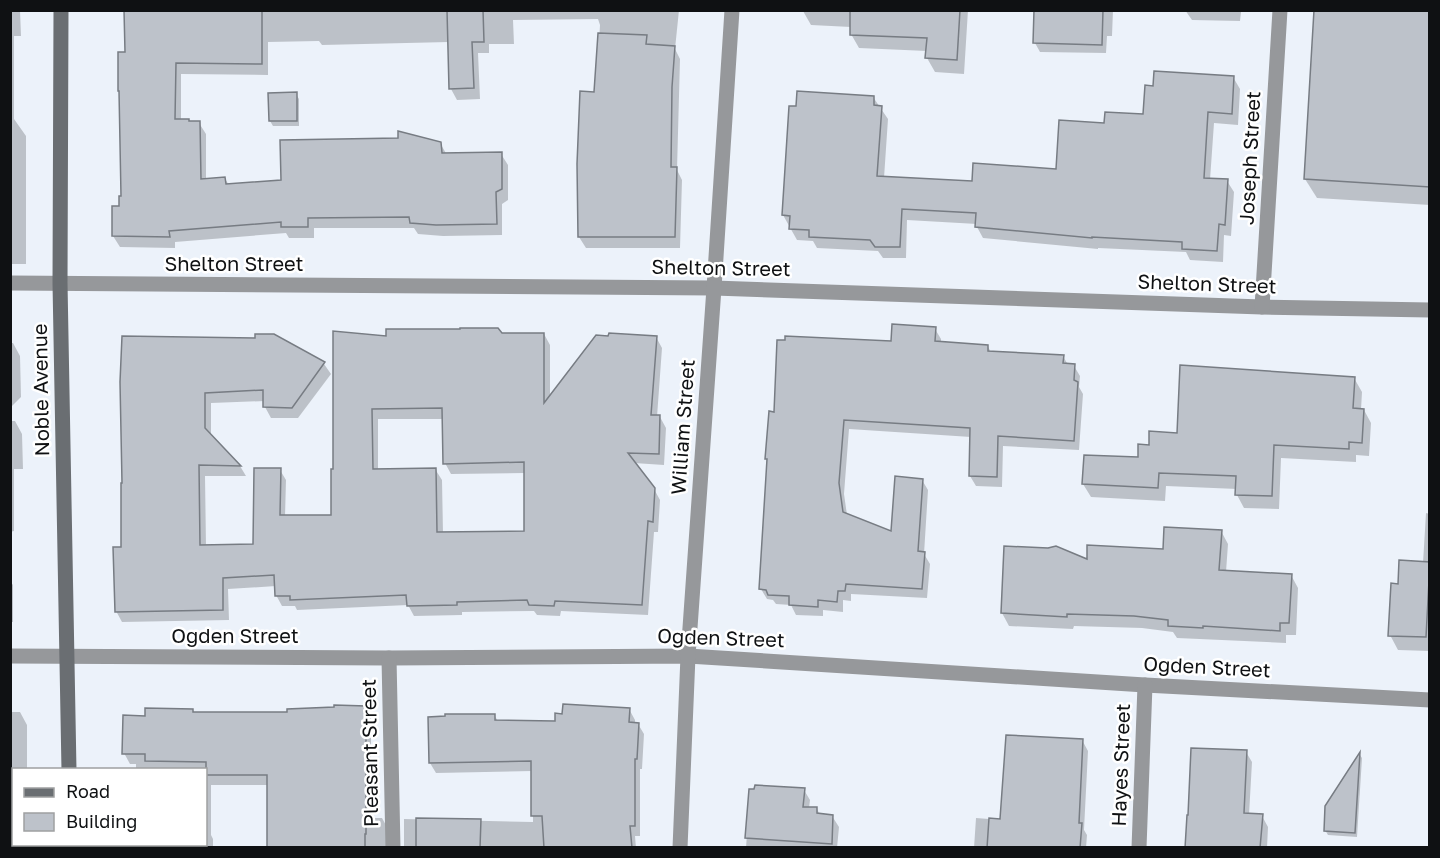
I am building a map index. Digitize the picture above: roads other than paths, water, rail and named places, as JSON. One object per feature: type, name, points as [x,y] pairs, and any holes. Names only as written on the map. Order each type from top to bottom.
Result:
[{"type":"main road","name":"Noble Avenue","points":[[61,10],[60,283],[69,768]]},
{"type":"street","name":"William Street","points":[[680,848],[688,656],[732,10]]},
{"type":"street","name":"Joseph Street","points":[[1262,307],[1280,10]]},
{"type":"street","name":"Shelton Street","points":[[10,283],[714,288],[1262,307],[1430,310]]},
{"type":"street","name":"Ogden Street","points":[[10,656],[389,658],[688,656],[1430,700]]},
{"type":"street","name":"Pleasant Street","points":[[389,658],[393,848]]},
{"type":"street","name":"Hayes Street","points":[[1139,848],[1145,684]]}]
